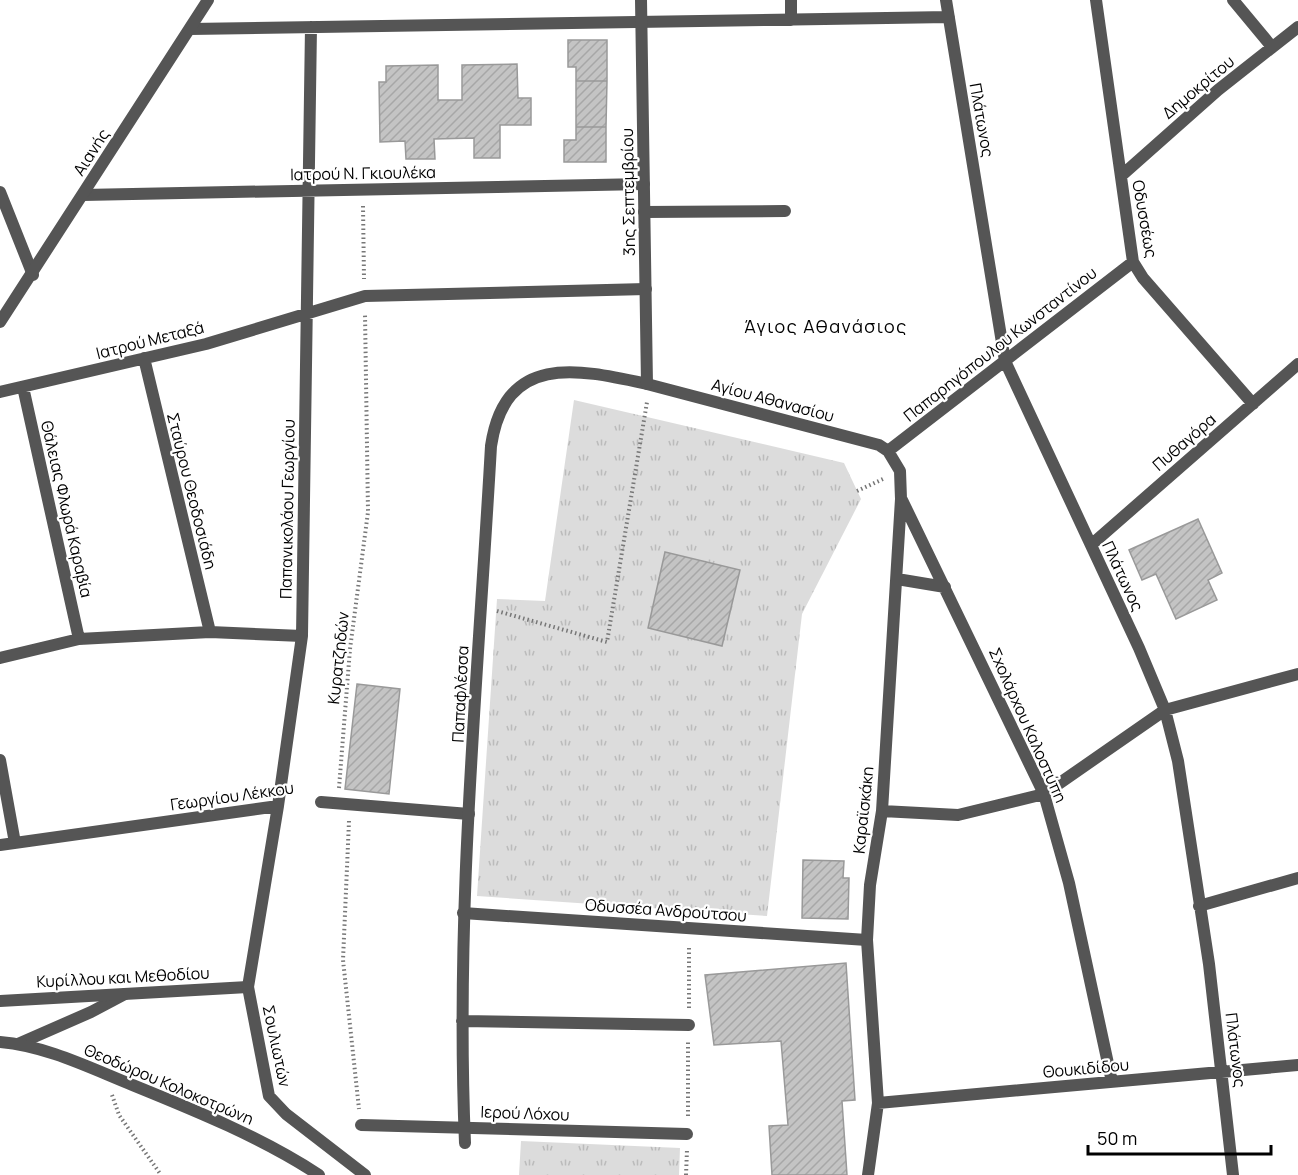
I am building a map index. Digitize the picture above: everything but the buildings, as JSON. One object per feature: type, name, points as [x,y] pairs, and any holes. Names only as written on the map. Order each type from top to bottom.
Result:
[{"type":"street","name":"Αιανής","points":[[0,322],[33,275],[208,0]]},
{"type":"street","name":"3ης Σεπτεμβρίου","points":[[641,0],[647,384]]},
{"type":"street","points":[[791,0],[791,20]]},
{"type":"street","name":"Πλάτωνος","points":[[946,0],[1005,361],[1165,710],[1178,761],[1222,1072],[1233,1175]]},
{"type":"street","name":"Οδυσσέως","points":[[1096,0],[1133,262],[1143,278],[1253,404]]},
{"type":"street","points":[[1233,0],[1272,47]]},
{"type":"street","points":[[190,29],[949,18]]},
{"type":"street","name":"Παπανικολάου Γεωργίου","points":[[248,987],[278,806],[302,636],[311,27]]},
{"type":"street","name":"Δημοκρίτου","points":[[1121,176],[1218,90],[1298,27]]},
{"type":"street","name":"Ιατρού N. Γκιουλέκα","points":[[83,195],[644,184]]},
{"type":"street","points":[[0,192],[33,275]]},
{"type":"street","points":[[644,212],[785,211]]},
{"type":"street","name":"Παπαρηγόπουλου Κωνσταντίνου","points":[[888,451],[1133,262]]},
{"type":"street","name":"Ιατρού Μεταξά","points":[[0,392],[206,344],[365,296],[646,289]]},
{"type":"street","name":"Σταύρου Θεοδοσιάδη","points":[[144,358],[210,632]]},
{"type":"street","name":"Πυθαγόρα","points":[[1091,545],[1298,364]]},
{"type":"street","name":"Παπαφλέσσα","points":[[465,1143],[462,1021],[463,913],[491,446],[495,420],[505,403],[519,388],[542,374],[561,372],[610,376],[647,384]]},
{"type":"street","name":"Αγίου Αθανασίου","points":[[647,384],[879,445],[888,451]]},
{"type":"street","name":"Θάλειας Φλωρά Καραβία","points":[[22,387],[79,639]]},
{"type":"street","name":"Καραϊσκάκη","points":[[868,1175],[878,1103],[867,940],[870,885],[882,811],[901,499],[900,471],[888,451]]},
{"type":"street","name":"Σχολάρχου Καλοστύπη","points":[[901,499],[1044,794],[1069,883],[1113,1082]]},
{"type":"street","points":[[897,579],[945,587]]},
{"type":"street","points":[[0,658],[79,639],[210,632],[302,636]]},
{"type":"street","points":[[882,811],[958,816],[1044,794],[1165,710],[1298,674]]},
{"type":"street","points":[[0,760],[15,843]]},
{"type":"street","points":[[321,802],[469,814]]},
{"type":"street","name":"Γεωργίου Λέκκου","points":[[0,845],[278,806]]},
{"type":"street","points":[[1199,906],[1298,878]]},
{"type":"street","name":"Οδυσσέα Ανδρούτσου","points":[[463,913],[867,940]]},
{"type":"street","name":"Κυρίλλου και Μεθοδίου","points":[[0,1001],[248,987]]},
{"type":"street","name":"Σουλιωτών","points":[[248,987],[269,1096],[286,1114],[365,1175]]},
{"type":"street","points":[[18,1044],[91,1012],[125,994]]},
{"type":"street","points":[[462,1021],[689,1025]]},
{"type":"street","name":"Θεοδώρου Κολοκοτρώνη","points":[[0,1042],[57,1054],[111,1076],[256,1140],[319,1175]]},
{"type":"street","name":"Θουκιδίδου","points":[[878,1103],[1298,1065]]},
{"type":"street","name":"Ιερού Λόχου","points":[[361,1125],[687,1134]]},
{"type":"path","name":"Κυρατζηδών","points":[[361,1125],[343,960],[349,815],[338,803],[350,649],[368,512],[363,189]]},
{"type":"path","points":[[482,606],[607,642],[646,417]]},
{"type":"path","points":[[857,491],[900,471]]},
{"type":"path","points":[[111,1076],[112,1095],[119,1115],[161,1175]]},
{"type":"green space","points":[[574,400],[844,463],[861,499],[802,614],[767,916],[477,896],[497,599],[545,601]]},
{"type":"green space","points":[[521,1141],[680,1148],[679,1175],[519,1175]]},
{"type":"district","name":"Άγιος Αθανάσιος","points":[[826,327]]}]
